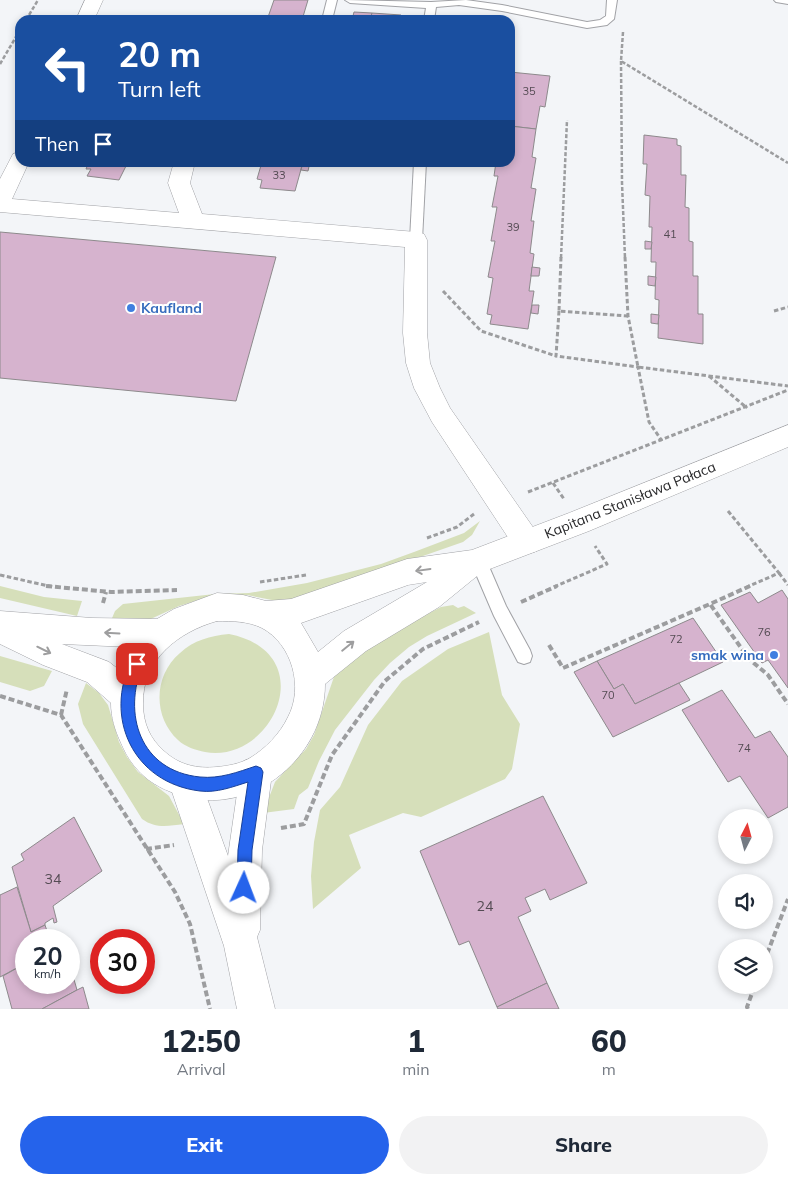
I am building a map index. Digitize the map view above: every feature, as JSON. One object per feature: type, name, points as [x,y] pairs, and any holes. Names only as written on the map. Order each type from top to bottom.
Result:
[{"type":"street","points":[[87,15],[94,0]]},
{"type":"street","points":[[16,167],[0,204],[416,240],[416,340],[418,363],[427,388],[442,415],[527,542]]},
{"type":"street","points":[[184,167],[179,183],[193,221]]},
{"type":"street","name":"Kapitana Stanisława Pałaca","points":[[264,615],[292,613],[407,572],[475,562],[788,436]]},
{"type":"street","name":"Kapitana Stanisława Pałaca","points":[[310,677],[355,641],[429,598],[475,562]]},
{"type":"street","points":[[217,607],[238,608],[264,615],[277,621],[292,634],[303,652],[310,677],[311,693],[306,715],[296,736],[282,753],[256,772],[222,783],[200,784],[184,780],[161,770],[145,757],[134,740],[128,718],[127,696],[132,674],[142,654],[161,633],[175,622],[195,612],[217,607]]},
{"type":"street","points":[[0,625],[101,632],[161,633]]},
{"type":"street","points":[[0,629],[54,655],[98,672],[127,696]]},
{"type":"street","points":[[242,946],[245,850],[256,772]]},
{"type":"street","points":[[184,780],[242,946],[256,1009]]},
{"type":"lane","points":[[328,15],[332,0]]},
{"type":"lane","points":[[350,0],[431,5],[459,2],[587,25],[603,23],[611,17],[612,0]]},
{"type":"lane","points":[[780,0],[788,1]]},
{"type":"lane","points":[[430,15],[431,5]]},
{"type":"lane","points":[[416,240],[420,167]]},
{"type":"lane","points":[[475,562],[524,656]]},
{"type":"path","points":[[29,15],[38,0]]},
{"type":"path","points":[[623,26],[621,61],[622,183],[628,316],[649,422],[662,441]]},
{"type":"path","points":[[0,64],[15,38]]},
{"type":"path","points":[[621,61],[788,163]]},
{"type":"path","points":[[556,356],[567,120]]},
{"type":"path","points":[[415,270],[436,284],[481,331],[556,356],[788,386]]},
{"type":"path","points":[[774,310],[788,307]]},
{"type":"path","points":[[559,311],[628,316]]},
{"type":"path","points":[[709,376],[747,408]]},
{"type":"path","points":[[422,540],[457,527],[480,509],[662,441],[788,390]]},
{"type":"path","points":[[728,512],[788,585]]},
{"type":"path","points":[[304,824],[332,755],[385,681],[423,649],[607,564]]},
{"type":"path","points":[[549,645],[563,668],[778,573]]},
{"type":"path","points":[[257,582],[311,574]]},
{"type":"path","points":[[0,575],[46,587],[98,591],[156,592],[182,589]]},
{"type":"path","points":[[710,604],[749,659],[768,675],[788,704]]},
{"type":"path","points":[[61,715],[67,689]]},
{"type":"path","points":[[0,696],[61,715],[175,892],[190,924],[210,1009]]},
{"type":"path","points":[[773,939],[788,899]]},
{"type":"path","points":[[748,1009],[746,1007],[751,994]]},
{"type":"green space","points":[[480,521],[472,535],[463,542],[303,598],[277,601],[247,595],[215,595],[179,606],[142,623],[110,623],[115,611],[123,604],[215,594],[249,593],[307,583],[381,564],[464,533]]},
{"type":"green space","points":[[0,586],[44,597],[82,601],[77,616],[0,598]]},
{"type":"green space","points":[[453,605],[458,608],[464,606],[476,613],[427,636],[409,647],[390,663],[374,680],[335,730],[308,788],[299,795],[294,809],[263,813],[275,782],[306,749],[314,735],[336,671],[354,652],[441,607]]},
{"type":"green space","points":[[489,632],[502,695],[520,724],[512,769],[505,779],[421,817],[403,813],[349,835],[361,868],[313,909],[311,876],[314,842],[320,810],[340,787],[368,725],[402,681],[448,649]]},
{"type":"green space","points":[[229,634],[258,645],[274,662],[281,683],[278,705],[267,725],[251,741],[229,751],[205,752],[184,745],[170,731],[164,720],[161,708],[161,685],[171,662],[185,649],[203,639]]},
{"type":"green space","points":[[0,656],[52,671],[44,686],[30,691],[0,682]]},
{"type":"green space","points":[[86,683],[99,693],[108,705],[119,742],[127,757],[138,772],[169,796],[184,824],[157,826],[142,819],[83,724],[78,704]]},
{"type":"building","points":[[274,0],[308,0],[304,15],[269,15]]},
{"type":"building","points":[[354,12],[372,13],[371,15],[353,15]]},
{"type":"building","points":[[372,13],[401,15],[371,15]]},
{"type":"building","points":[[515,72],[550,76],[545,107],[540,106],[536,129],[515,127]]},
{"type":"building","points":[[515,127],[536,129],[532,157],[536,158],[531,188],[536,189],[531,221],[534,221],[530,253],[534,254],[529,291],[534,291],[528,329],[490,324],[492,315],[487,314],[493,278],[488,277],[495,241],[491,241],[497,207],[492,207],[498,176],[494,176],[495,167],[515,167]]},
{"type":"building","points":[[644,135],[677,139],[677,145],[681,146],[681,175],[686,175],[685,207],[689,208],[689,241],[693,242],[693,276],[698,276],[698,314],[703,314],[703,344],[658,338],[659,300],[655,299],[656,262],[651,262],[652,227],[649,227],[650,196],[645,195],[647,164],[643,164]]},
{"type":"building","points":[[87,167],[126,167],[119,180],[87,176],[91,169],[86,169]]},
{"type":"building","points":[[261,167],[302,167],[295,191],[260,188],[262,180],[257,179]]},
{"type":"building","points":[[302,167],[309,167],[308,171],[301,170]]},
{"type":"building","name":"Kaufland","points":[[0,232],[276,257],[236,401],[0,378]]},
{"type":"building","points":[[645,241],[652,242],[651,249],[645,249]]},
{"type":"building","points":[[532,267],[540,268],[539,276],[531,276]]},
{"type":"building","points":[[648,276],[656,277],[655,286],[648,285]]},
{"type":"building","points":[[532,305],[539,305],[538,314],[531,313]]},
{"type":"building","points":[[651,314],[659,315],[658,324],[651,323]]},
{"type":"building","points":[[782,590],[788,599],[788,688],[768,660],[762,663],[721,605],[750,592],[758,603]]},
{"type":"building","points":[[693,618],[723,662],[635,704],[623,684],[614,689],[597,661]]},
{"type":"building","points":[[597,661],[614,689],[623,684],[635,704],[679,683],[690,700],[613,737],[574,672]]},
{"type":"building","points":[[722,690],[755,738],[770,731],[788,757],[788,807],[773,815],[773,809],[762,809],[740,776],[728,782],[682,710]]},
{"type":"building","points":[[543,796],[587,883],[550,900],[545,889],[525,898],[531,911],[518,917],[547,983],[497,1007],[469,941],[459,945],[420,851]]},
{"type":"building","points":[[74,817],[102,871],[53,906],[57,922],[54,923],[53,918],[37,929],[30,929],[12,867],[24,860],[21,854]]},
{"type":"building","points":[[17,887],[30,929],[15,929],[15,969],[0,977],[0,895]]},
{"type":"building","points":[[45,925],[46,929],[37,929]]},
{"type":"building","points":[[15,969],[15,994],[70,994],[42,1009],[12,1009],[3,976]]},
{"type":"building","points":[[547,983],[559,1009],[498,1009],[497,1007]]},
{"type":"building","points":[[83,987],[89,1009],[42,1009],[70,994],[80,994],[80,988]]},
{"type":"place","name":"Kaufland","points":[[131,308]]},
{"type":"place","name":"smak wina","points":[[774,655]]},
{"type":"route","points":[[137,664],[132,674],[127,696],[128,718],[134,740],[145,757],[161,770],[179,779],[200,784],[222,783],[244,778],[256,772],[245,850],[244,888]]}]
